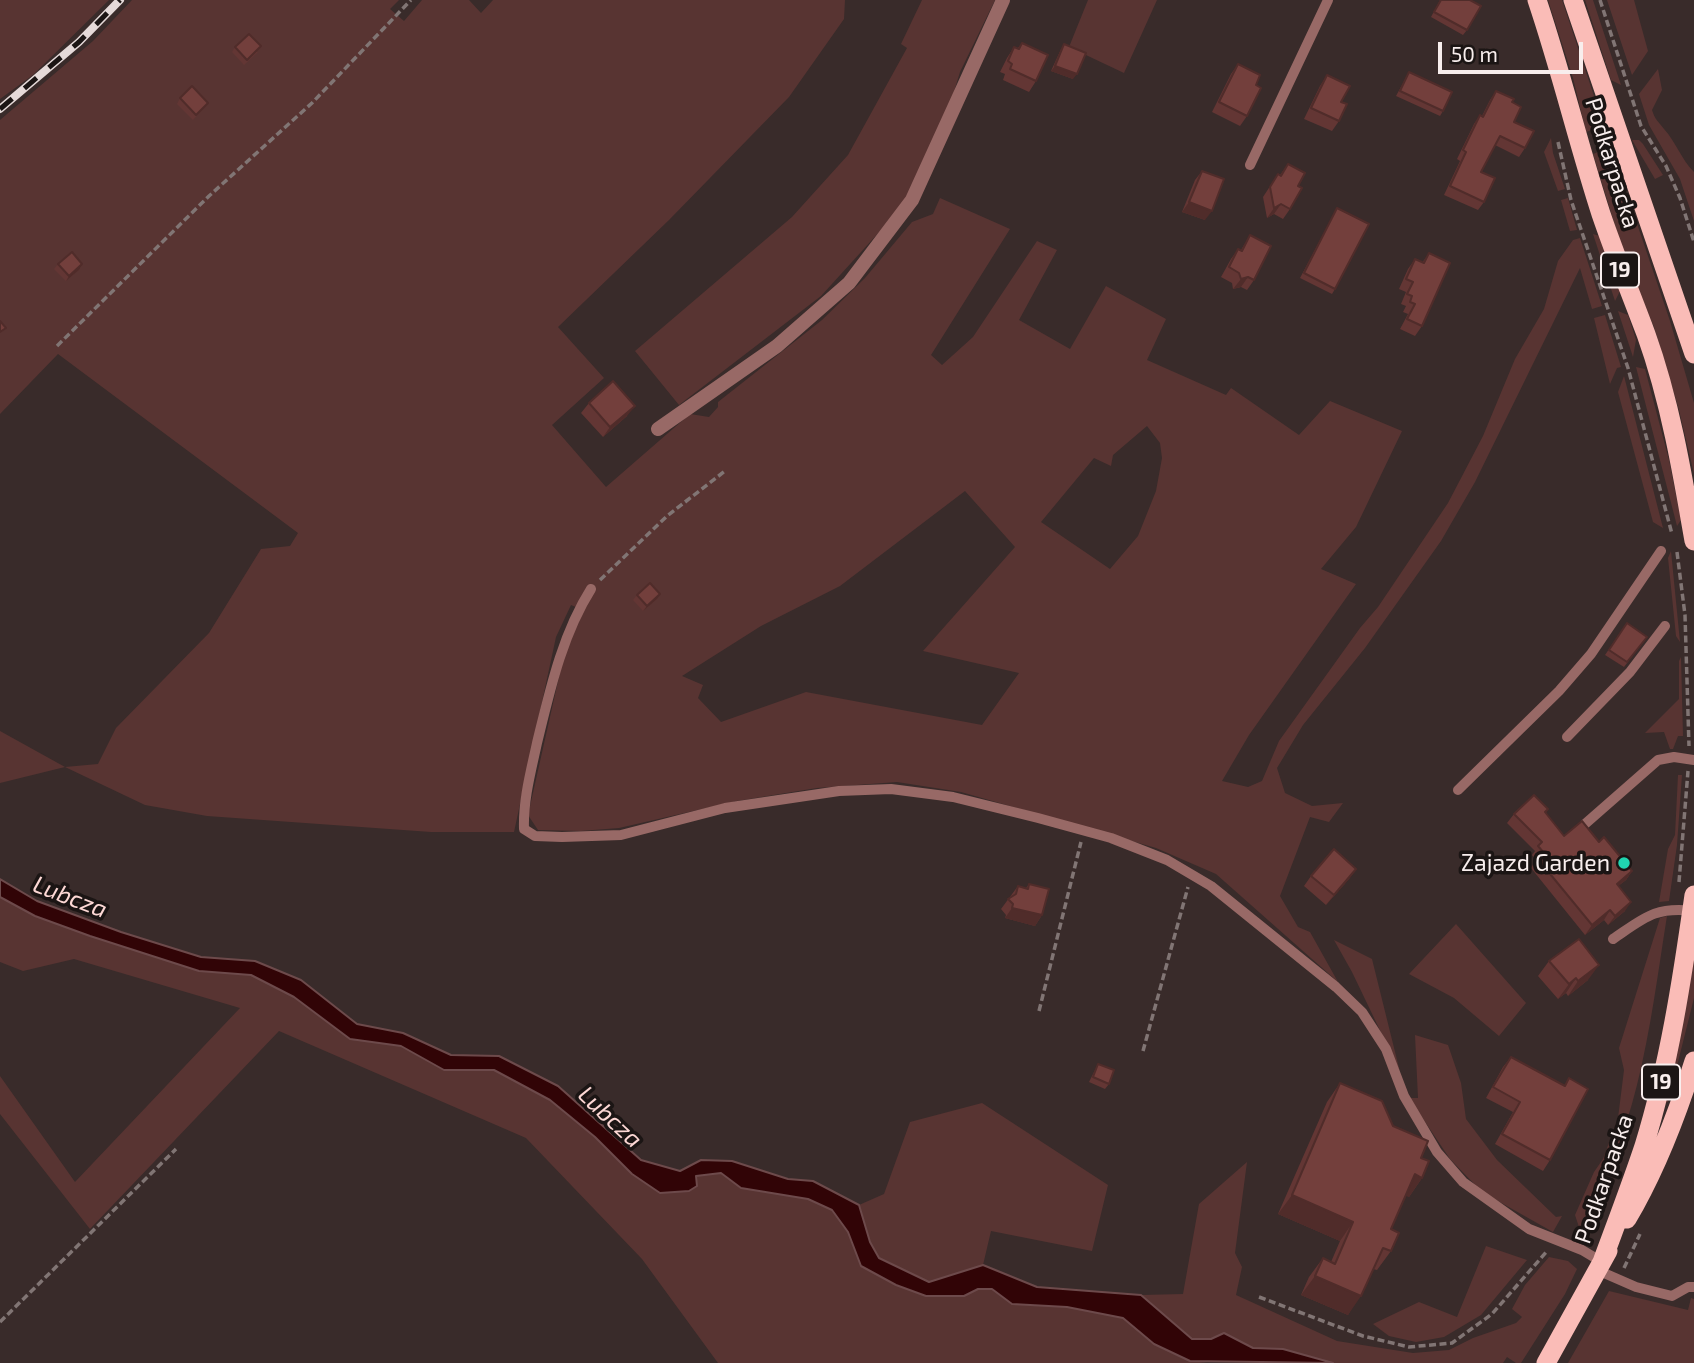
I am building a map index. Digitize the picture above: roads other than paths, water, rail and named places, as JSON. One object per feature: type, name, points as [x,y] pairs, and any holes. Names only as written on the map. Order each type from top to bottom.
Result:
[{"type":"highway","name":"Podkarpacka","points":[[1537,0],[1617,263],[1646,335],[1670,416],[1685,546]]},
{"type":"highway","name":"Podkarpacka","points":[[1573,0],[1694,354]]},
{"type":"highway","name":"Podkarpacka","points":[[1599,1266],[1643,1147],[1658,1095],[1672,1035],[1689,906]]},
{"type":"highway","name":"Podkarpacka","points":[[1599,1266],[1639,1198],[1678,1110],[1694,1061]]},
{"type":"highway","name":"19","points":[[1549,1358],[1599,1266]]},
{"type":"street","points":[[658,429],[777,346],[849,283],[912,200],[1003,0]]},
{"type":"lane","points":[[1250,165],[1328,0]]},
{"type":"lane","points":[[1458,790],[1559,691],[1591,654],[1661,551]]},
{"type":"lane","points":[[591,589],[580,607],[559,660],[529,777],[524,829],[535,836],[621,835],[725,808],[839,791],[891,789],[953,797],[1084,830],[1167,860],[1211,886],[1336,987],[1362,1012],[1385,1049],[1404,1096],[1437,1153],[1463,1182],[1529,1229],[1582,1250],[1599,1266],[1636,1287],[1672,1296],[1688,1287],[1694,1287]]},
{"type":"lane","points":[[1567,737],[1630,672],[1665,626]]},
{"type":"lane","points":[[1586,824],[1658,760],[1674,757],[1691,759]]},
{"type":"lane","points":[[1613,939],[1650,913],[1689,906]]},
{"type":"railway","points":[[0,109],[79,42],[120,0]]},
{"type":"place","name":"Zajazd Garden","points":[[1624,863]]},
{"type":"water label","name":"Lubcza","points":[[70,897]]},
{"type":"water label","name":"Lubcza","points":[[610,1117]]}]
